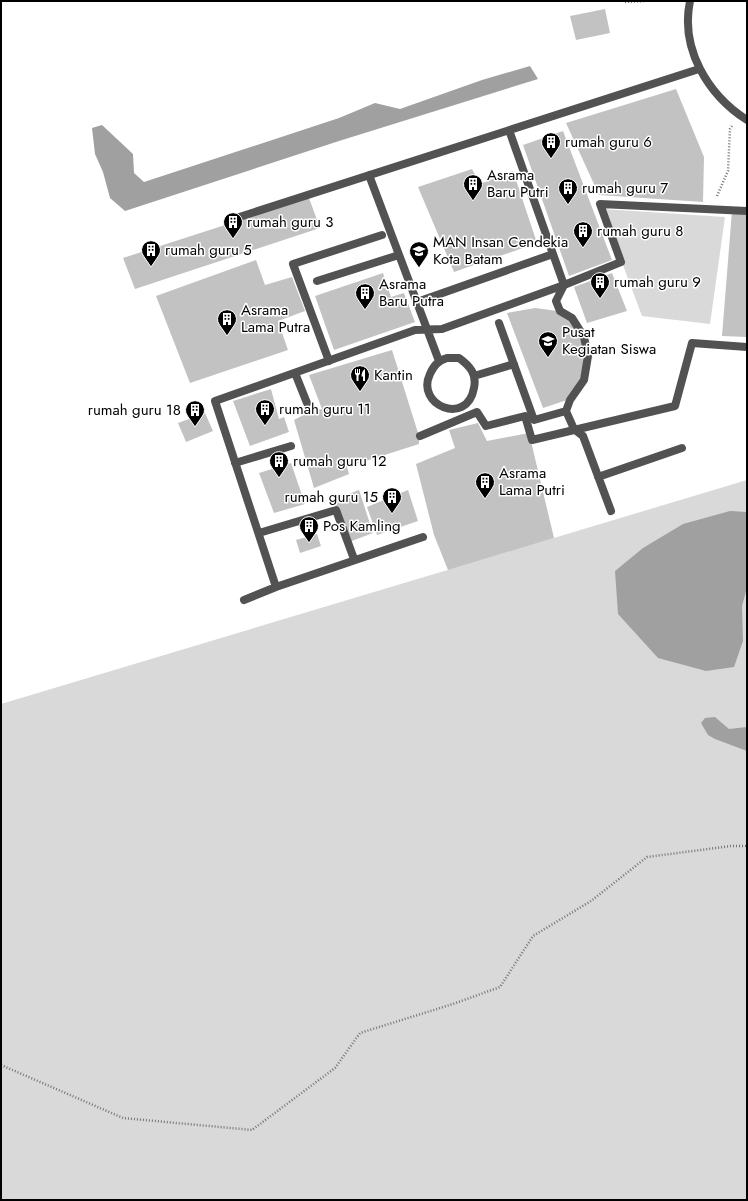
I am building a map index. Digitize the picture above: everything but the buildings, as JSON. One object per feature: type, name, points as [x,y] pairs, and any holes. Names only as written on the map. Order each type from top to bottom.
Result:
[{"type":"street","points":[[690,1],[688,9],[690,39],[699,68],[712,91],[731,109],[744,118]]},
{"type":"street","points":[[230,220],[699,68]]},
{"type":"street","points":[[509,130],[564,285],[556,301],[560,311],[572,318],[584,337],[588,356],[584,380],[570,400],[566,411],[574,429],[583,436],[611,511]]},
{"type":"street","points":[[369,175],[439,361]]},
{"type":"street","points":[[276,587],[215,401],[415,330],[428,331],[442,329],[564,285],[621,262],[600,204],[747,211]]},
{"type":"street","points":[[329,361],[293,264],[382,236]]},
{"type":"street","points":[[417,302],[553,254]]},
{"type":"street","points":[[317,281],[399,255]]},
{"type":"street","points":[[499,323],[534,420],[566,411]]},
{"type":"street","points":[[420,436],[477,412],[486,426],[525,416],[532,440],[675,406],[692,344],[747,347]]},
{"type":"street","points":[[459,358],[469,365],[474,376],[473,395],[465,406],[454,410],[444,408],[433,401],[428,390],[427,380],[439,361],[459,358]]},
{"type":"street","points":[[474,376],[514,364]]},
{"type":"street","points":[[295,373],[307,403]]},
{"type":"street","points":[[235,463],[291,446]]},
{"type":"street","points":[[598,477],[682,448]]},
{"type":"street","points":[[258,533],[336,510],[354,559]]},
{"type":"street","points":[[244,600],[354,559],[423,537]]},
{"type":"path","points":[[625,2],[644,1]]},
{"type":"path","points":[[711,209],[728,171],[730,129],[744,118]]},
{"type":"path","points":[[1,1065],[123,1118],[252,1130],[335,1068],[360,1034],[500,987],[533,936],[591,901],[647,857],[731,846],[747,846]]},
{"type":"shaded area","points":[[530,66],[538,79],[339,141],[125,211],[110,198],[103,172],[95,154],[92,128],[102,125],[133,154],[134,173],[144,182],[339,118],[375,103],[400,109],[482,80]]},
{"type":"shaded area","points":[[602,209],[725,217],[710,324],[642,316]]},
{"type":"shaded area","points":[[747,480],[747,1200],[1,1200],[1,704]]},
{"type":"shaded area","points":[[730,511],[747,512],[747,588],[742,606],[743,641],[734,667],[706,671],[658,658],[618,614],[615,571],[643,548],[683,524]]},
{"type":"shaded area","points":[[715,717],[729,729],[747,727],[747,751],[708,735],[701,723],[705,718]]},
{"type":"place","name":"rumah guru 6","points":[[551,159]]},
{"type":"place","name":"Asrama Baru Putri","points":[[473,201]]},
{"type":"place","name":"rumah guru 7","points":[[568,205]]},
{"type":"place","name":"rumah guru 3","points":[[233,239]]},
{"type":"place","name":"rumah guru 8","points":[[583,248]]},
{"type":"place","name":"rumah guru 5","points":[[151,267]]},
{"type":"place","name":"MAN Insan Cendekia Kota Batam","points":[[419,268]]},
{"type":"place","name":"rumah guru 9","points":[[600,299]]},
{"type":"place","name":"Asrama Baru Putra","points":[[365,310]]},
{"type":"place","name":"Asrama Lama Putra","points":[[227,336]]},
{"type":"place","name":"Pusat Kegiatan Siswa","points":[[548,358]]},
{"type":"place","name":"Kantin","points":[[360,392]]},
{"type":"place","name":"rumah guru 11","points":[[265,426]]},
{"type":"place","name":"rumah guru 18","points":[[195,427]]},
{"type":"place","name":"rumah guru 12","points":[[279,478]]},
{"type":"place","name":"Asrama Lama Putri","points":[[485,499]]},
{"type":"place","name":"rumah guru 15","points":[[392,514]]},
{"type":"place","name":"Pos Kamling","points":[[309,543]]}]
